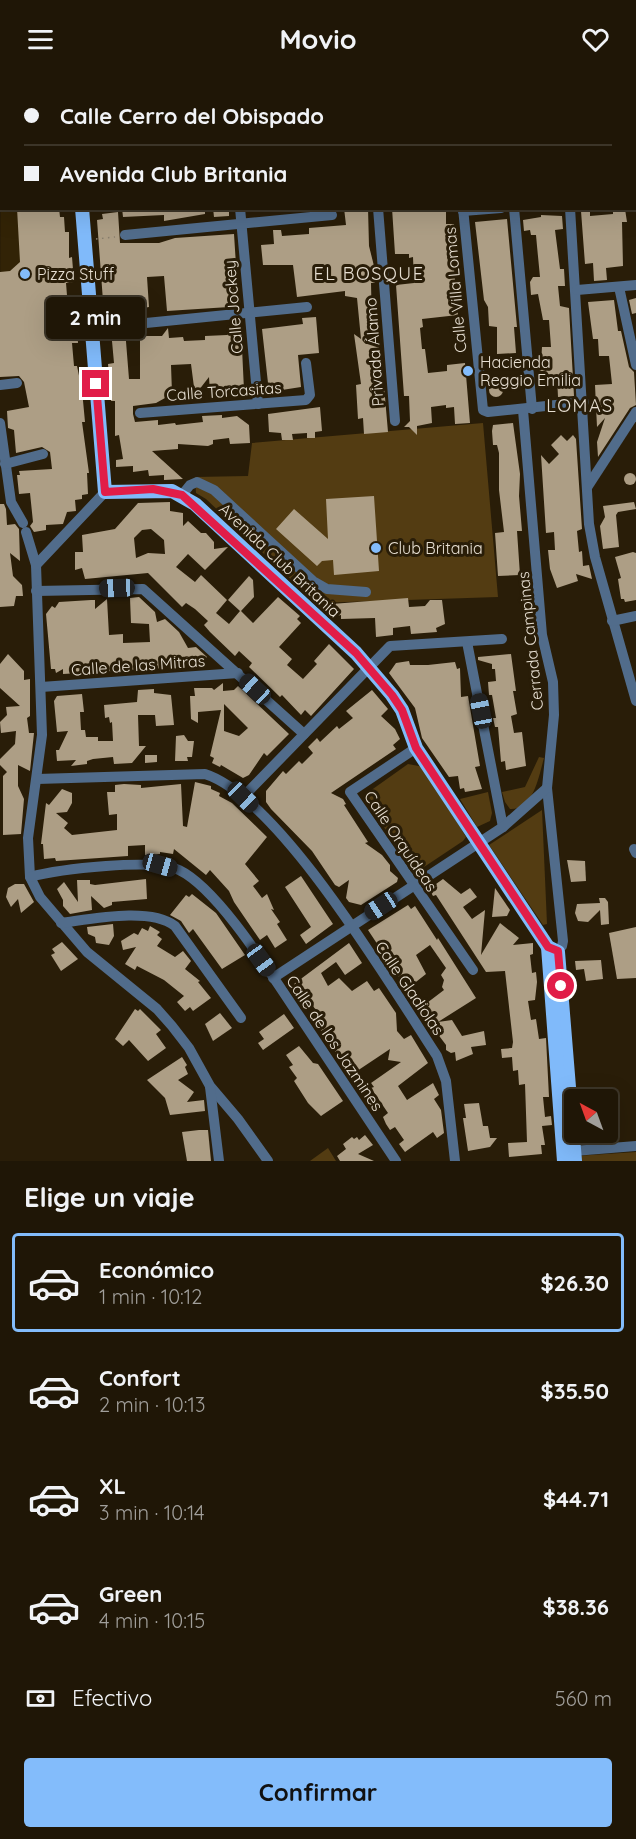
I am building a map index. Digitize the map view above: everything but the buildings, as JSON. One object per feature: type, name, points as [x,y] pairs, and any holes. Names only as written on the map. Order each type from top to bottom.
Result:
[{"type":"main road","points":[[80,211],[105,492],[153,489],[182,495]]},
{"type":"main road","name":"Avenida Club Britania","points":[[182,495],[369,666],[402,710],[416,748],[552,952]]},
{"type":"main road","points":[[552,952],[571,1158]]},
{"type":"street","name":"Calle Jockey","points":[[240,210],[258,404]]},
{"type":"street","name":"Privada Álamo","points":[[378,210],[395,421]]},
{"type":"street","name":"Calle Villa Lomas","points":[[463,210],[481,405],[488,412],[528,410],[584,402]]},
{"type":"street","name":"Cerrada Campinas","points":[[514,210],[542,635],[553,682],[554,715],[547,788],[563,941],[552,952]]},
{"type":"street","points":[[570,210],[584,402],[589,524],[612,621],[636,701]]},
{"type":"street","points":[[126,236],[332,215]]},
{"type":"street","points":[[577,290],[636,285]]},
{"type":"street","points":[[619,287],[636,365]]},
{"type":"street","points":[[136,324],[307,307]]},
{"type":"street","name":"Calle Torcasitas","points":[[140,413],[309,398],[306,363]]},
{"type":"street","points":[[0,385],[17,383]]},
{"type":"street","points":[[588,486],[636,412]]},
{"type":"street","points":[[0,423],[5,464],[6,502],[24,528],[36,565],[42,735],[28,838],[30,877],[40,897],[87,952],[164,1018],[189,1048],[210,1086],[242,1124],[268,1161]]},
{"type":"street","points":[[5,464],[43,454]]},
{"type":"street","points":[[182,495],[190,485],[197,482],[214,490],[313,582],[327,589],[366,592]]},
{"type":"street","points":[[36,565],[105,492]]},
{"type":"street","points":[[36,591],[143,589],[304,734]]},
{"type":"street","points":[[612,621],[636,616]]},
{"type":"street","points":[[243,797],[390,646],[502,639]]},
{"type":"street","points":[[467,642],[503,827]]},
{"type":"street","name":"Calle de las Mitras","points":[[41,687],[238,673]]},
{"type":"street","name":"Calle Orquídeas","points":[[416,748],[350,792],[412,885],[473,970]]},
{"type":"street","name":"Calle Gladiolas","points":[[37,779],[198,774],[218,778],[243,797],[293,847],[351,926],[443,1069],[455,1161]]},
{"type":"street","points":[[273,978],[503,827],[547,788]]},
{"type":"street","name":"Calle de los Jazmines","points":[[30,877],[54,871],[160,865],[180,870],[222,908],[273,978],[396,1161]]},
{"type":"street","points":[[61,923],[134,916],[166,919],[175,926],[240,1018]]},
{"type":"street","points":[[210,1086],[219,1161]]},
{"type":"street","points":[[571,1158],[636,1146]]},
{"type":"path","points":[[83,241],[126,236]]},
{"type":"shaded area","points":[[1,210],[33,210],[0,356]]},
{"type":"shaded area","name":"Club Britania","points":[[483,423],[498,597],[316,603],[206,499],[196,493],[195,477],[248,476],[252,443]]},
{"type":"shaded area","points":[[539,757],[544,758],[530,798],[518,808],[510,809],[502,792],[525,787]]},
{"type":"shaded area","points":[[408,764],[424,767],[466,837],[415,873],[363,796]]},
{"type":"shaded area","points":[[488,792],[492,813],[490,821],[477,827],[460,799]]},
{"type":"shaded area","points":[[542,810],[547,924],[543,925],[489,845]]},
{"type":"shaded area","points":[[328,1148],[336,1161],[310,1161]]},
{"type":"shaded area","points":[[636,1152],[636,1161],[576,1161],[576,1156]]},
{"type":"place","name":"Pizza Stuff","points":[[25,274]]},
{"type":"place","name":"Hacienda Reggio Emilia","points":[[468,371]]},
{"type":"place","name":"Club Britania","points":[[376,548]]},
{"type":"district","name":"EL BOSQUE","points":[[369,273]]},
{"type":"district","name":"LOMAS","points":[[580,405]]},
{"type":"route","points":[[96,384],[105,492],[153,489],[172,491],[182,495],[195,504],[369,666],[402,710],[416,748],[478,843],[548,947],[558,951],[561,986]]}]
